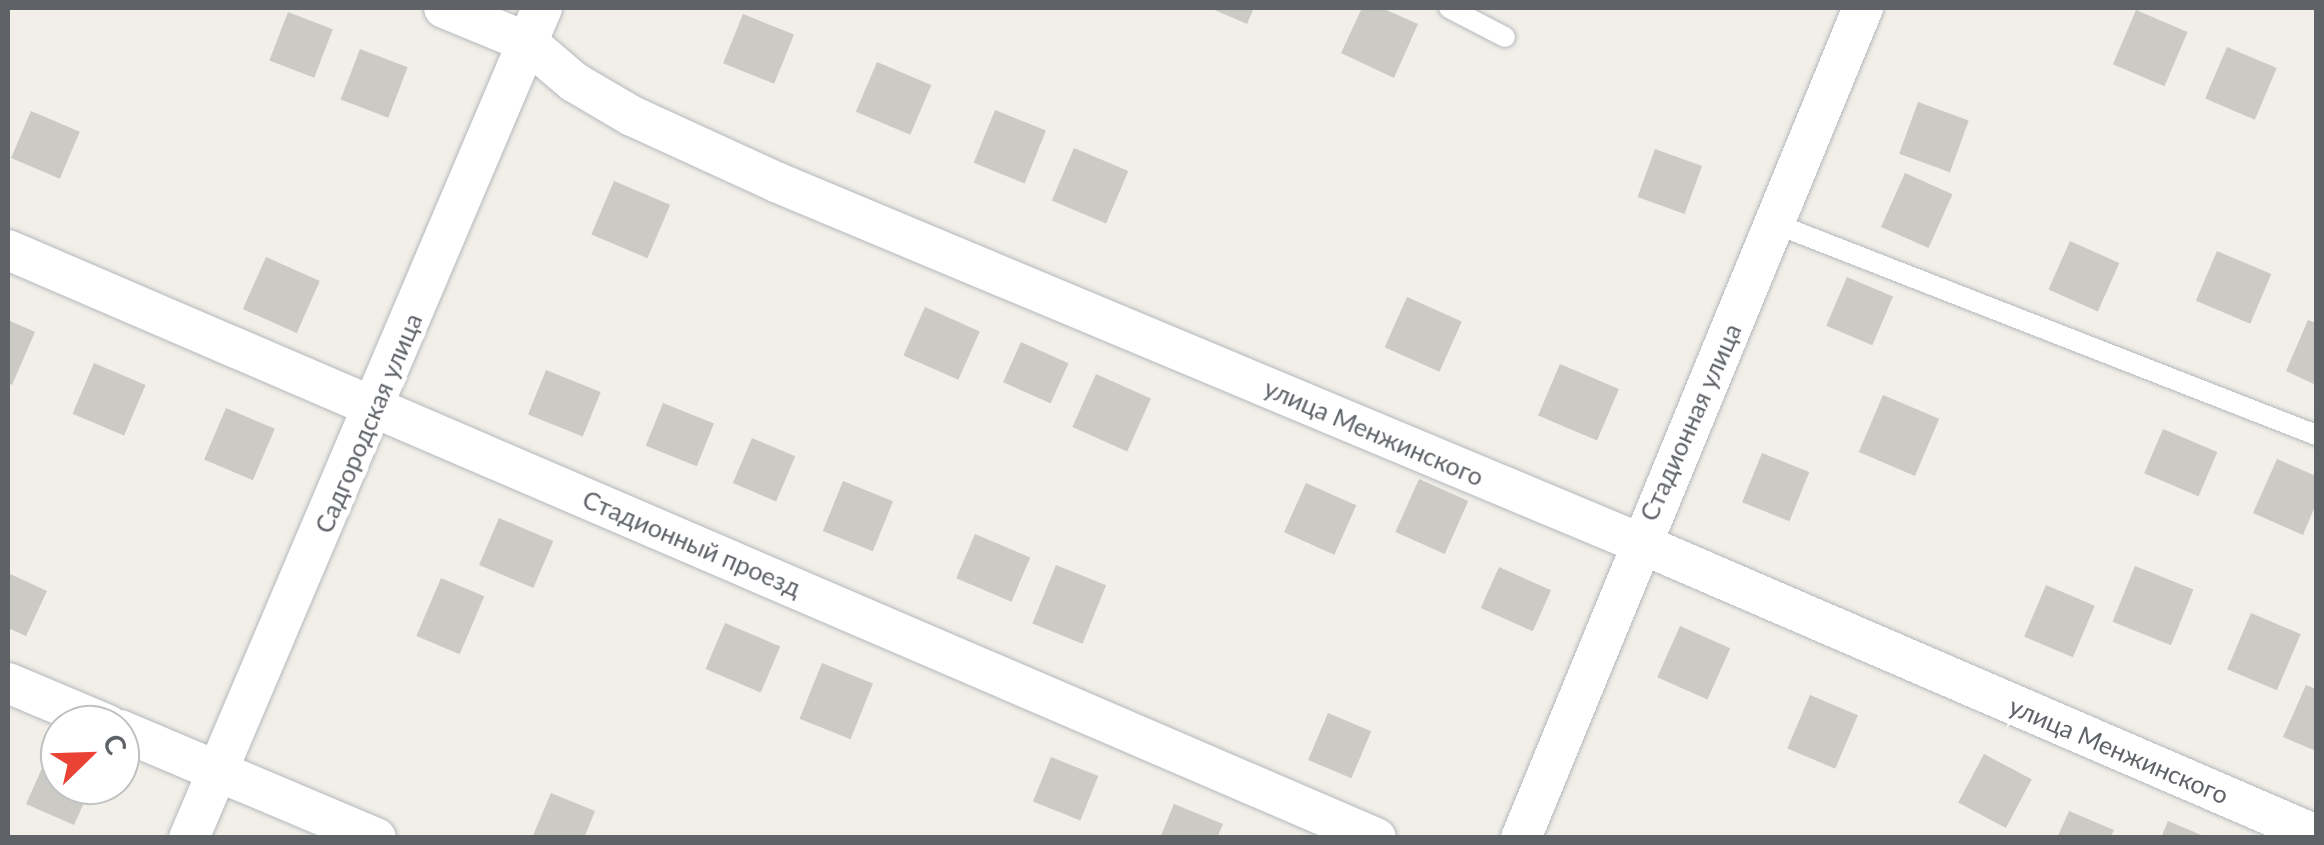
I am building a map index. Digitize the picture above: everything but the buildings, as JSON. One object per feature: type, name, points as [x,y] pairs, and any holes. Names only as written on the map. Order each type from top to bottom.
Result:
[{"type":"street","name":"улица Менжинского","points":[[444,8],[534,25],[574,82],[632,116],[740,166],[1638,542],[2316,835]]},
{"type":"street","name":"Стадионная улица","points":[[1521,838],[1638,542],[1776,224],[1863,8]]},
{"type":"street","name":"Садгородская улица","points":[[188,838],[376,407],[534,25]]},
{"type":"street","name":"Стадионный проезд","points":[[8,250],[1376,838]]},
{"type":"street","points":[[8,683],[60,705]]},
{"type":"street","points":[[140,738],[376,838]]},
{"type":"lane","points":[[1449,8],[1506,37]]},
{"type":"lane","points":[[1776,224],[2316,435]]}]
